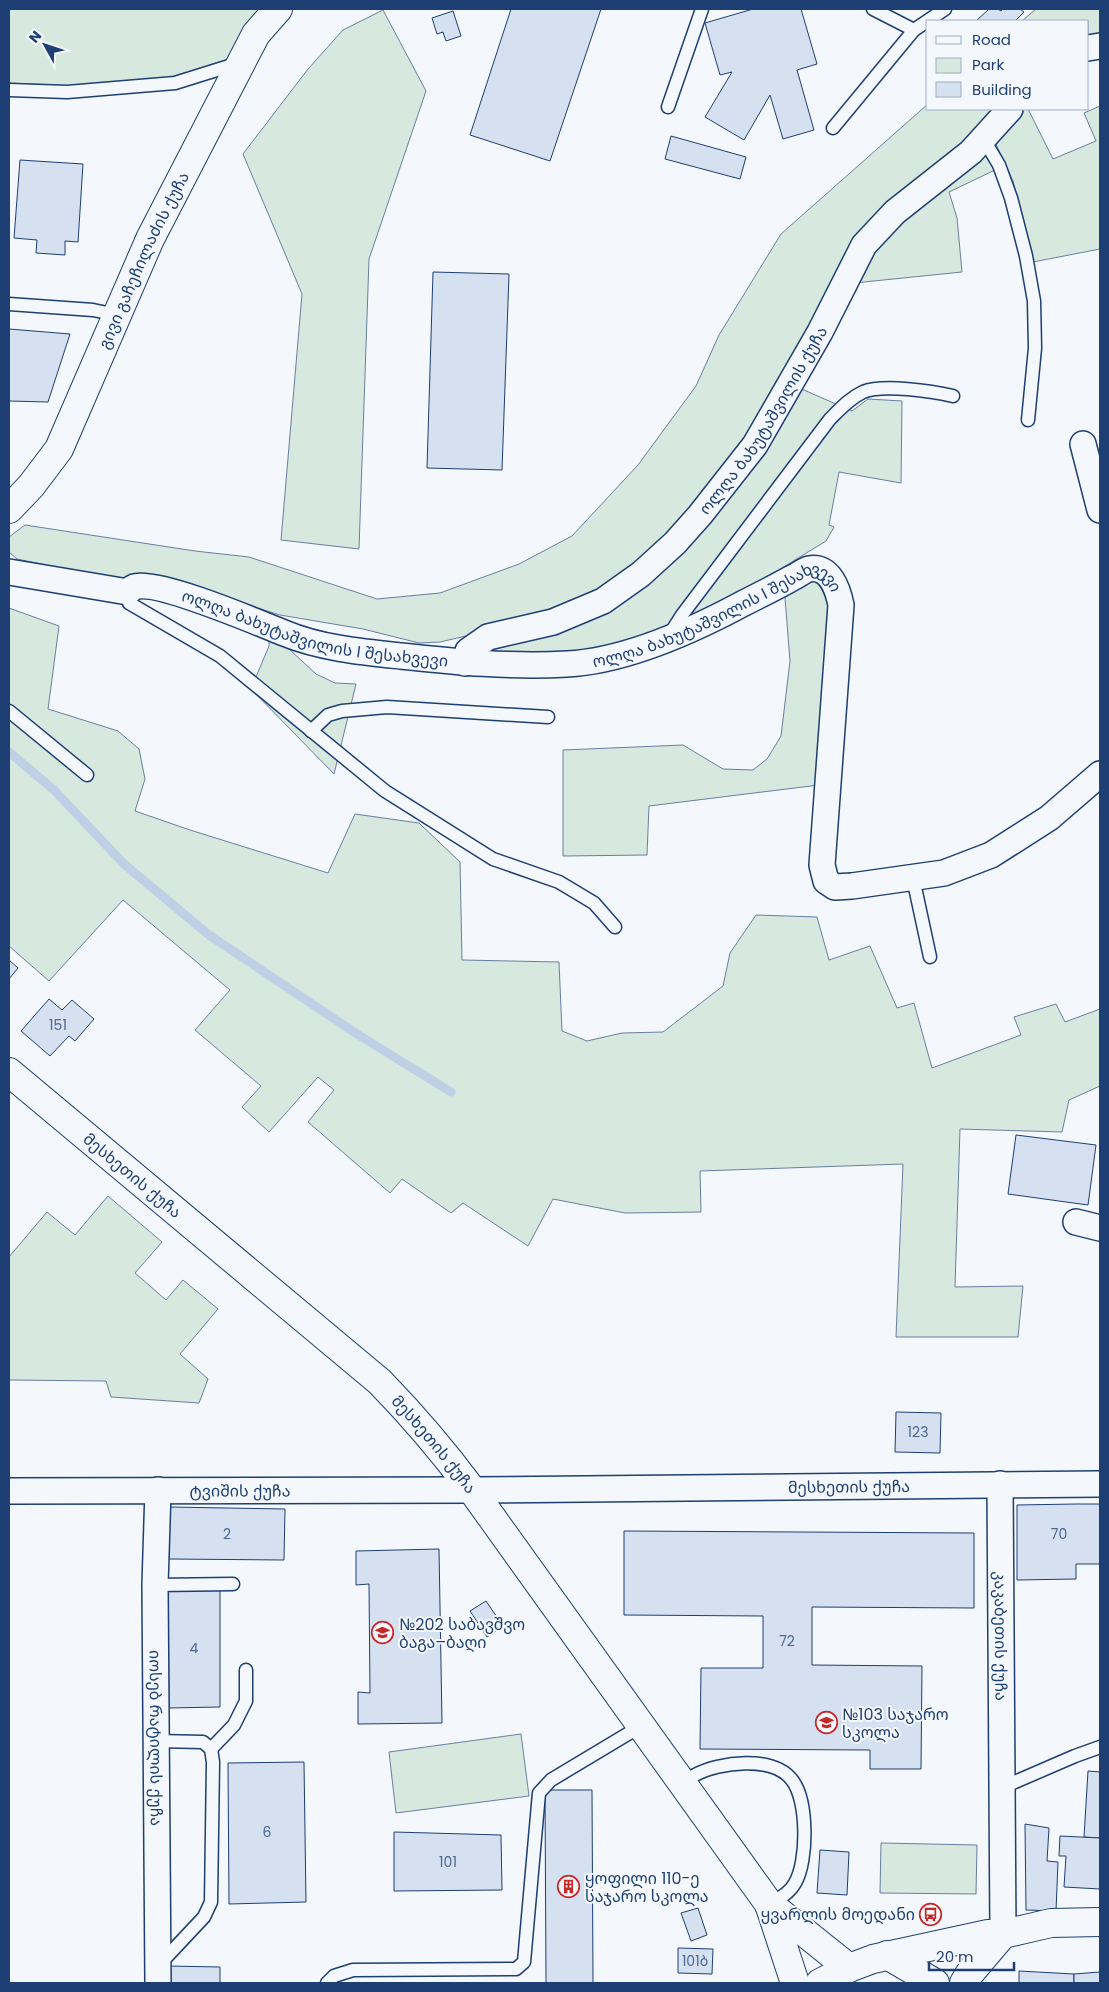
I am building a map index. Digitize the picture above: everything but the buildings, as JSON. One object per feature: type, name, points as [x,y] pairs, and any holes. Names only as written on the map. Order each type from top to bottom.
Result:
[{"type":"street","name":"გივი გაჩეჩილაძის ქუჩა","points":[[9,509],[31,486],[59,449],[150,239],[256,34],[278,9]]},
{"type":"street","name":"ოლღა ბახუტაშვილის ქუჩა","points":[[465,663],[468,651],[488,637],[553,622],[603,601],[642,574],[675,543],[700,515],[755,445],[820,332],[864,246],[895,212],[971,152],[1009,110]]},
{"type":"street","points":[[1083,444],[1100,510]]},
{"type":"street","name":"ოლღა ბახუტაშვილის I შესახვევი","points":[[9,572],[128,592],[134,587],[145,587],[179,594],[240,615],[302,641],[367,653],[465,663],[568,664],[609,658],[668,638],[742,605],[810,569],[823,570],[831,578],[839,592],[841,605],[822,865],[826,880],[835,887],[944,873],[991,855],[1049,818],[1100,774]]},
{"type":"street","name":"მესხეთის ქუჩა","points":[[9,1072],[380,1382],[433,1438],[472,1490],[1100,1484]]},
{"type":"street","points":[[1076,1222],[1100,1228]]},
{"type":"street","name":"კაკაბეთის ქუჩა","points":[[1000,1484],[1001,1788],[1004,1934]]},
{"type":"street","name":"იოსებ რატილის ქუჩა","points":[[158,1490],[155,1586],[158,1975]]},
{"type":"street","points":[[472,1490],[769,1904],[849,1968]]},
{"type":"street","name":"ტვიშის ქუჩა","points":[[9,1491],[472,1490]]},
{"type":"street","points":[[769,1904],[795,1983]]},
{"type":"street","points":[[820,1983],[849,1968],[886,1955],[988,1934],[1004,1934],[1052,1923],[1100,1922]]},
{"type":"street","points":[[964,1983],[970,1973],[1004,1934]]},
{"type":"street","points":[[886,1955],[935,1983]]},
{"type":"lane","points":[[668,107],[702,9]]},
{"type":"lane","points":[[873,9],[914,30]]},
{"type":"lane","points":[[929,20],[945,9]]},
{"type":"lane","points":[[833,128],[914,30],[926,22]]},
{"type":"lane","points":[[9,90],[67,92],[175,83],[241,62]]},
{"type":"lane","points":[[983,138],[999,165],[1011,198],[1026,256],[1034,301],[1035,348],[1028,420]]},
{"type":"lane","points":[[9,304],[93,310],[117,314]]},
{"type":"lane","points":[[668,638],[682,615],[818,435],[848,401],[864,392],[883,388],[939,392],[953,396]]},
{"type":"lane","points":[[128,592],[129,603],[220,656],[385,791],[493,859],[559,882],[594,903],[615,928]]},
{"type":"lane","points":[[311,731],[328,715],[342,711],[387,706],[548,717]]},
{"type":"lane","points":[[9,711],[87,775]]},
{"type":"lane","points":[[913,878],[930,957]]},
{"type":"lane","points":[[155,1586],[233,1584]]},
{"type":"lane","points":[[211,1749],[234,1725],[246,1701],[246,1670]]},
{"type":"lane","points":[[327,1983],[334,1976],[353,1970],[516,1970],[524,1962],[539,1793],[551,1780],[641,1726]]},
{"type":"lane","points":[[156,1741],[203,1742],[211,1749],[213,1771],[211,1902],[204,1917],[158,1975]]},
{"type":"lane","points":[[1001,1788],[1100,1747]]},
{"type":"lane","points":[[682,1784],[695,1775],[739,1763],[761,1764],[778,1768],[792,1778],[800,1793],[804,1831],[802,1862],[796,1882],[788,1894],[769,1904]]},
{"type":"green space","points":[[9,9],[264,9],[231,59],[170,81],[72,86],[9,83]]},
{"type":"green space","points":[[1036,9],[1100,9],[1100,36],[1089,40],[1089,20],[1023,20]]},
{"type":"green space","points":[[383,10],[426,91],[369,259],[359,549],[281,540],[302,294],[243,154],[308,69],[343,30]]},
{"type":"green space","points":[[926,106],[926,110],[1000,110],[981,129],[877,216],[781,384],[729,463],[675,532],[601,589],[541,612],[466,636],[440,642],[419,643],[363,629],[280,615],[196,589],[140,577],[113,579],[17,559],[9,552],[9,537],[25,525],[195,551],[249,557],[377,599],[440,593],[519,564],[572,536],[638,465],[696,386],[719,335],[781,234]]},
{"type":"green space","points":[[1100,106],[1100,249],[1033,262],[1013,181],[994,140],[1020,110],[1028,110],[1053,159],[1096,141],[1084,113]]},
{"type":"green space","points":[[983,150],[997,169],[949,192],[957,218],[962,272],[854,283],[874,247]]},
{"type":"green space","points":[[797,387],[852,411],[868,399],[902,401],[901,483],[839,472],[829,525],[834,527],[826,541],[777,571],[690,617],[629,642],[582,654],[492,656],[485,644],[607,609]]},
{"type":"green space","points":[[814,581],[825,588],[833,598],[819,785],[649,806],[647,855],[563,856],[563,750],[683,745],[723,769],[753,770],[767,759],[781,736],[790,661],[785,598],[800,582]]},
{"type":"green space","points":[[9,608],[59,626],[48,709],[118,731],[139,749],[145,779],[135,811],[328,873],[355,814],[419,823],[460,862],[462,960],[559,962],[562,1031],[587,1041],[622,1033],[663,1032],[723,986],[730,953],[756,915],[817,917],[829,960],[870,946],[897,1008],[914,1003],[932,1068],[1021,1035],[1014,1017],[1056,1004],[1065,1022],[1100,1009],[1100,1086],[1069,1100],[1062,1132],[960,1129],[955,1287],[1023,1286],[1018,1337],[896,1337],[903,1164],[700,1171],[701,1212],[625,1213],[553,1199],[528,1246],[463,1203],[451,1213],[402,1179],[390,1193],[308,1122],[334,1090],[318,1077],[269,1132],[242,1107],[261,1086],[195,1030],[230,990],[123,900],[49,981],[9,946]]},
{"type":"green space","points":[[269,637],[289,649],[316,674],[335,683],[356,684],[334,774],[251,689],[269,646]]},
{"type":"green space","points":[[108,1196],[162,1242],[135,1273],[166,1300],[183,1280],[218,1309],[180,1354],[208,1379],[199,1403],[111,1397],[106,1381],[9,1380],[9,1257],[47,1212],[75,1235]]},
{"type":"green space","points":[[521,1734],[529,1796],[396,1813],[389,1752]]},
{"type":"green space","points":[[881,1843],[977,1845],[976,1894],[880,1893]]},
{"type":"waterway","points":[[9,752],[54,790],[124,864],[209,935],[357,1034],[451,1092]]},
{"type":"place","name":"№202 საბავშვო ბაგა–ბაღი","points":[[383,1633]]},
{"type":"place","name":"№103 საჯარო სკოლა","points":[[826,1723]]},
{"type":"place","name":"ყოფილი 110-ე საჯარო სკოლა","points":[[569,1887]]},
{"type":"place","name":"ყვარლის მოედანი","points":[[931,1914]]}]
